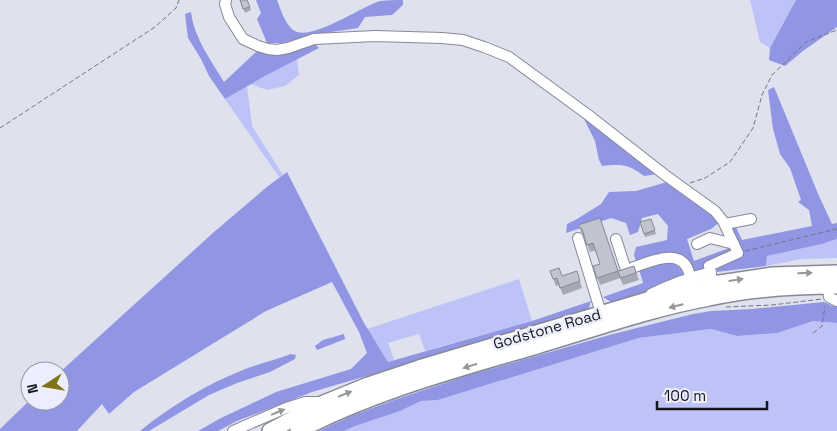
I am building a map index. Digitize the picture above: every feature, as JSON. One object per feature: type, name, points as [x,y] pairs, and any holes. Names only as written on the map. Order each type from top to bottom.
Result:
[{"type":"highway","name":"Godstone Road","points":[[270,431],[326,402],[368,385],[712,278],[837,273]]},
{"type":"highway","name":"Godstone Road","points":[[298,431],[360,403],[429,378],[649,313],[707,298],[776,288],[833,294]]},
{"type":"lane","points":[[223,1],[229,17],[243,39],[268,49],[288,48],[314,39],[375,36],[442,38],[463,40],[509,57],[715,211],[736,248]]},
{"type":"lane","points":[[724,224],[751,219]]},
{"type":"lane","points":[[578,238],[601,314]]},
{"type":"lane","points":[[698,244],[710,238],[736,248]]},
{"type":"lane","points":[[616,239],[626,270],[657,259],[670,257],[678,259],[685,265],[690,277]]},
{"type":"lane","points":[[639,302],[668,286],[690,277],[712,278],[709,266],[736,248]]},
{"type":"lane","points":[[233,431],[305,402],[326,402]]},
{"type":"path","points":[[0,128],[155,26],[176,8],[179,0]]},
{"type":"path","points":[[680,186],[705,178],[730,162],[753,128],[762,95],[772,75],[806,42],[837,30]]},
{"type":"path","points":[[736,248],[837,229]]},
{"type":"path","points":[[725,307],[820,300],[833,294]]},
{"type":"path","points":[[813,334],[822,326],[825,305],[833,294]]},
{"type":"shaded area","points":[[256,0],[277,0],[284,18],[290,27],[297,32],[305,33],[327,26],[380,1],[403,0],[403,5],[392,15],[365,17],[358,28],[311,35],[284,43],[267,43],[257,19],[261,13]]},
{"type":"shaded area","points":[[750,0],[796,0],[770,48],[760,42]]},
{"type":"shaded area","points":[[796,0],[837,0],[837,27],[785,66],[769,60],[770,48]]},
{"type":"shaded area","points":[[191,12],[199,40],[224,82],[256,52],[314,43],[319,48],[225,99],[209,76],[188,38],[185,14]]},
{"type":"shaded area","points":[[297,59],[299,75],[285,86],[267,90],[251,84]]},
{"type":"shaded area","points":[[247,86],[252,126],[283,175],[279,177],[225,99]]},
{"type":"shaded area","points":[[774,87],[819,196],[832,224],[837,223],[837,239],[767,256],[766,266],[717,272],[717,269],[694,273],[682,255],[666,252],[637,264],[634,255],[636,247],[667,240],[668,226],[658,214],[642,218],[638,232],[630,235],[626,223],[611,218],[566,233],[567,224],[601,204],[609,192],[636,191],[667,182],[712,211],[720,222],[711,229],[687,239],[694,261],[729,248],[731,229],[735,225],[742,240],[812,226],[809,210],[798,202],[801,200],[790,168],[780,154],[773,129],[768,90]]},
{"type":"shaded area","points":[[582,115],[657,174],[644,176],[634,169],[624,166],[602,166],[595,141]]},
{"type":"shaded area","points":[[287,172],[364,323],[388,362],[532,321],[591,301],[588,311],[312,392],[237,421],[218,431],[198,431],[276,392],[351,369],[367,353],[359,332],[332,282],[266,311],[134,392],[109,414],[102,404],[77,431],[0,431],[20,410],[70,411],[70,363],[214,232]]},
{"type":"shaded area","points":[[837,239],[837,258],[802,259],[766,266],[767,256]]},
{"type":"shaded area","points":[[665,260],[676,263],[686,274],[614,304],[603,297],[643,283],[639,269]]},
{"type":"shaded area","points":[[519,279],[532,321],[425,351],[419,334],[388,343],[394,360],[388,362],[367,329]]},
{"type":"shaded area","points":[[824,302],[837,306],[837,323],[813,321],[777,333],[737,336],[711,329],[639,338],[438,400],[421,401],[400,411],[344,431],[319,431],[351,416],[466,376],[613,334],[711,311]]},
{"type":"shaded area","points":[[813,321],[837,323],[837,431],[344,431],[400,411],[421,401],[438,400],[639,338],[711,329],[737,336],[777,333]]},
{"type":"shaded area","points":[[344,334],[345,339],[317,350],[315,346],[323,340]]},
{"type":"shaded area","points":[[291,354],[296,355],[295,359],[270,372],[209,395],[149,431],[140,431],[176,405],[215,382]]},
{"type":"building","points":[[240,0],[247,0],[250,7],[243,9]]},
{"type":"building","points":[[600,218],[618,271],[597,278],[593,266],[600,264],[593,243],[587,245],[582,229],[578,225]]},
{"type":"building","points":[[651,219],[655,230],[644,234],[640,222]]},
{"type":"building","points":[[634,266],[636,273],[620,278],[618,271]]},
{"type":"building","points":[[559,268],[562,276],[577,271],[580,281],[560,288],[557,278],[553,279],[550,271]]}]
